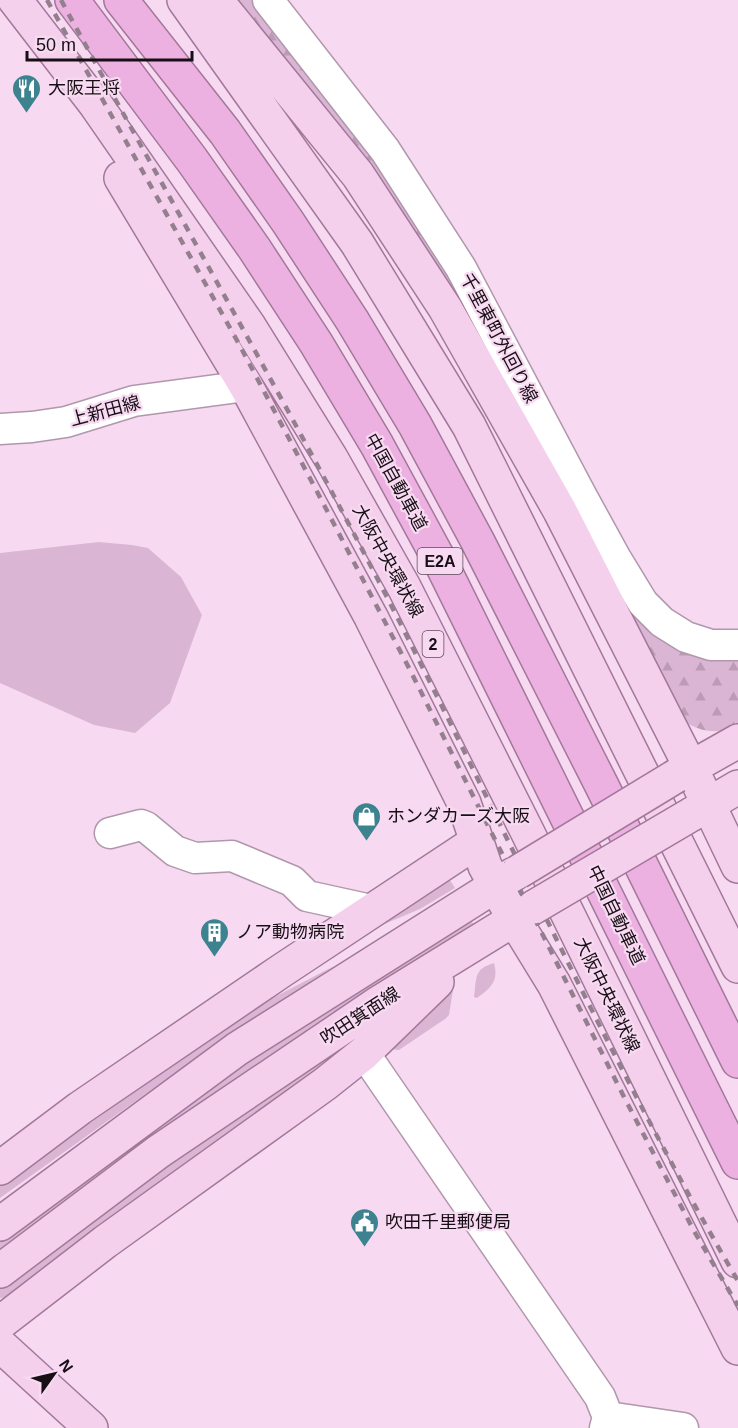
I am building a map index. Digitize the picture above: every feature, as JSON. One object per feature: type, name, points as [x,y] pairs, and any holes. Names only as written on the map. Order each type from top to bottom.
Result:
[{"type":"highway","name":"中国自動車道","points":[[72,0],[192,160],[254,248],[316,343],[377,446],[441,563],[738,1162]]},
{"type":"highway","name":"E2A","points":[[121,0],[225,132],[288,222],[352,320],[415,425],[477,540],[601,784],[738,1061]]},
{"type":"main road","name":"大阪中央環状線","points":[[15,0],[96,105],[249,326],[331,458],[404,587],[527,831],[738,1262]]},
{"type":"main road","points":[[184,0],[357,243],[469,426],[738,966]]},
{"type":"main road","points":[[216,0],[357,175],[445,308],[560,511],[700,809],[738,866]]},
{"type":"main road","points":[[64,64],[107,154],[246,386],[371,617],[464,803],[485,866],[507,879],[554,984],[738,1348]]},
{"type":"main road","name":"吹田箕面線","points":[[0,1224],[237,1049],[450,914],[738,741]]},
{"type":"main road","name":"吹田箕面線","points":[[0,1271],[158,1152],[381,1002],[475,942],[738,787]]},
{"type":"main road","points":[[0,1168],[80,1108],[371,910],[476,842]]},
{"type":"main road","points":[[281,971],[450,914]]},
{"type":"main road","points":[[0,1323],[105,1242],[300,1104],[364,1053],[443,977],[475,942]]},
{"type":"main road","points":[[0,1345],[91,1428]]},
{"type":"street","name":"千里東町外回り線","points":[[268,0],[385,150],[461,268],[581,495],[643,603],[662,622],[686,638],[711,645],[738,645]]},
{"type":"street","name":"上新田線","points":[[0,429],[66,422],[134,401],[246,386]]},
{"type":"street","points":[[110,833],[141,825],[175,852],[195,858],[232,856],[292,881],[307,896],[371,910]]},
{"type":"street","points":[[364,1053],[590,1381],[600,1397],[607,1423],[683,1428]]},
{"type":"green space","points":[[230,0],[255,0],[332,96],[484,331],[490,362]]},
{"type":"green space","points":[[99,542],[148,548],[181,577],[202,615],[170,703],[135,733],[94,725],[0,683],[0,553]]},
{"type":"green space","points":[[623,598],[645,627],[657,638],[671,646],[702,656],[738,659],[738,726],[723,731],[708,731],[694,727],[681,719]]},
{"type":"green space","points":[[446,874],[455,888],[420,909],[382,925],[375,925]]},
{"type":"green space","points":[[471,920],[475,927],[0,1251],[0,1234],[257,1050]]},
{"type":"green space","points":[[494,963],[493,984],[477,998],[474,997],[479,971]]},
{"type":"green space","points":[[334,966],[179,1070],[0,1198],[0,1183],[236,1017]]},
{"type":"green space","points":[[453,990],[449,1015],[445,1019],[399,1050],[389,1049],[445,991]]},
{"type":"green space","points":[[379,1019],[328,1065],[15,1297],[0,1298],[0,1288],[172,1160]]},
{"type":"railway","points":[[47,0],[239,344],[410,670],[624,1097],[694,1231],[738,1306]]},
{"type":"railway","points":[[61,0],[352,530],[646,1115],[738,1281]]},
{"type":"place","name":"大阪王将","points":[[27,114]]},
{"type":"place","name":"ホンダカーズ大阪","points":[[366,842]]},
{"type":"place","name":"ノア動物病院","points":[[215,958]]},
{"type":"place","name":"吹田千里郵便局","points":[[364,1248]]}]
